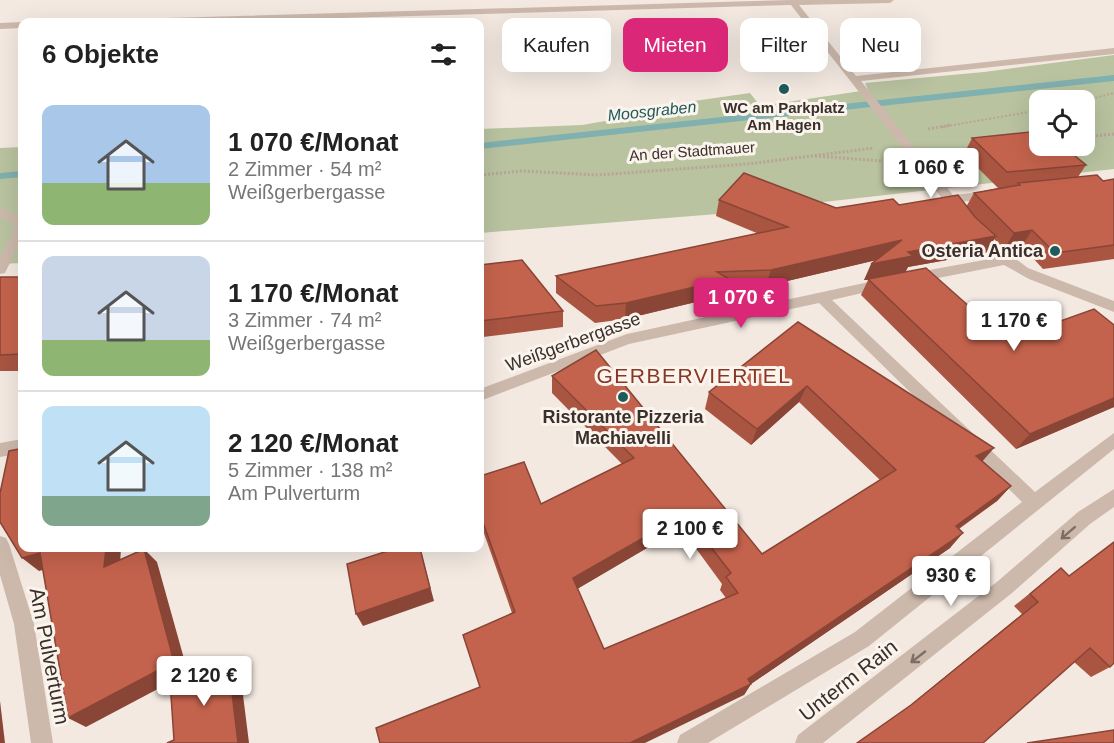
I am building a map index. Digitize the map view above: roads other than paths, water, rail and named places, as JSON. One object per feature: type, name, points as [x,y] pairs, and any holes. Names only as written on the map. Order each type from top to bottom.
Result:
[{"type":"street","points":[[264,18],[890,0]]},
{"type":"street","points":[[794,2],[903,137],[971,229],[1005,260],[1041,279],[1091,295],[1114,306]]},
{"type":"street","points":[[0,26],[18,25]]},
{"type":"street","points":[[854,79],[1114,51]]},
{"type":"street","points":[[950,199],[1008,194]]},
{"type":"street","points":[[0,212],[18,221]]},
{"type":"street","points":[[0,270],[18,237]]},
{"type":"street","name":"Weißgerbergasse","points":[[484,395],[627,339],[820,296],[1005,260]]},
{"type":"street","points":[[820,296],[1033,502]]},
{"type":"street","points":[[688,743],[862,639],[1114,440]]},
{"type":"street","points":[[0,450],[18,447]]},
{"type":"street","name":"Unterm Rain","points":[[806,743],[996,595],[1084,518],[1114,497]]},
{"type":"street","name":"Am Pulverturm","points":[[0,543],[24,624],[42,743]]},
{"type":"waterway","name":"Moosgraben","points":[[484,146],[1114,78]]},
{"type":"waterway","name":"Moosgraben","points":[[0,176],[18,174]]},
{"type":"place","name":"WC am Parkplatz Am Hagen","points":[[784,89]]},
{"type":"place","name":"Osteria Antica","points":[[1055,251]]},
{"type":"place","name":"Ristorante Pizzeria Machiavelli","points":[[623,397]]},
{"type":"district","name":"GERBERVIERTEL","points":[[694,375]]}]
